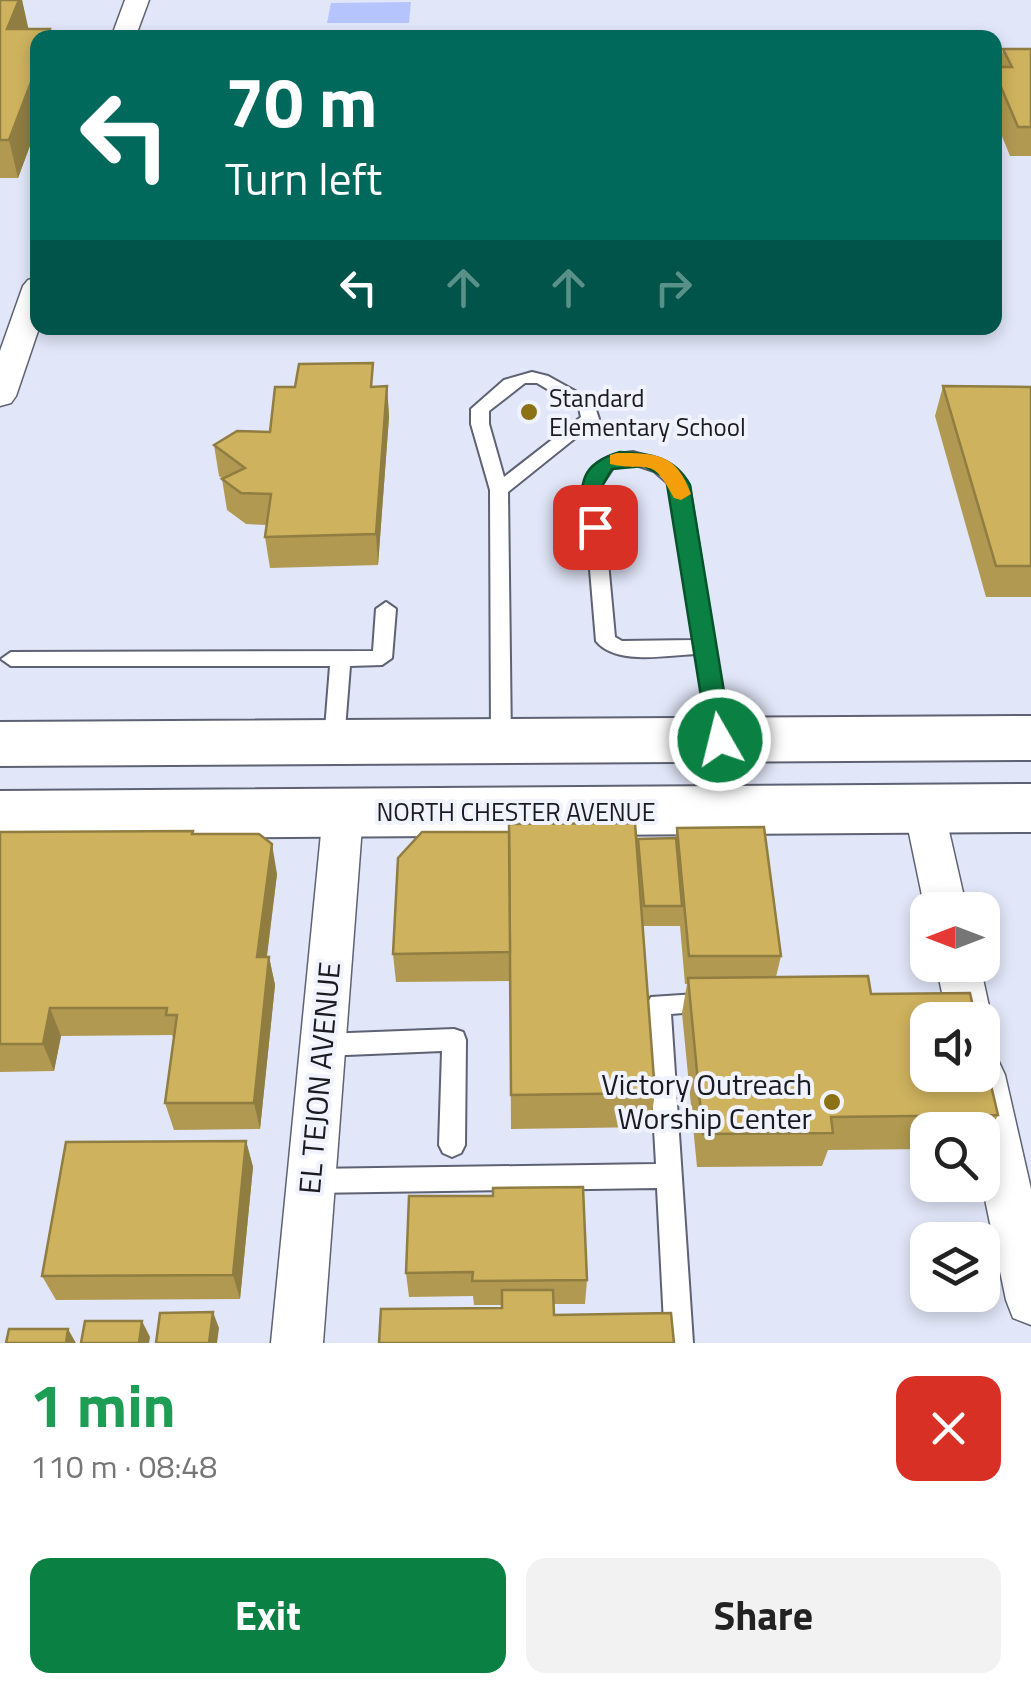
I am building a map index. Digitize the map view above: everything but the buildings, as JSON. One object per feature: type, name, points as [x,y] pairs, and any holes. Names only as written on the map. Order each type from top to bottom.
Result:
[{"type":"main road","points":[[0,744],[1031,738]]},
{"type":"main road","name":"NORTH CHESTER AVENUE","points":[[0,814],[1031,808]]},
{"type":"street","points":[[126,30],[137,0]]},
{"type":"street","points":[[0,396],[30,309]]},
{"type":"street","points":[[924,809],[942,892]]},
{"type":"street","name":"EL TEJON AVENUE","points":[[298,1343],[343,813]]},
{"type":"street","points":[[986,1092],[1031,1300]]},
{"type":"lane","points":[[499,490],[590,420],[587,405],[541,378],[522,376],[509,381],[480,408],[480,424],[499,490],[501,741]]},
{"type":"lane","points":[[706,647],[619,648],[606,641],[592,486],[605,464],[620,459],[648,460],[674,474],[680,485],[706,647],[720,740]]},
{"type":"lane","points":[[11,659],[382,658],[386,610]]},
{"type":"lane","points":[[334,742],[341,659]]},
{"type":"lane","points":[[679,1343],[659,1004],[736,1002]]},
{"type":"lane","points":[[323,1045],[454,1040],[452,1145]]},
{"type":"lane","points":[[311,1181],[669,1176]]},
{"type":"shaded area","points":[[411,2],[409,23],[327,23],[331,3]]},
{"type":"slow traffic","points":[[617,460],[648,460],[667,468],[680,485],[681,494]]},
{"type":"place","name":"Standard Elementary School","points":[[529,412]]},
{"type":"place","name":"Victory Outreach Worship Center","points":[[832,1102]]},
{"type":"route","points":[[595,527],[593,478],[605,464],[620,459],[648,460],[674,474],[680,485],[720,740]]}]
